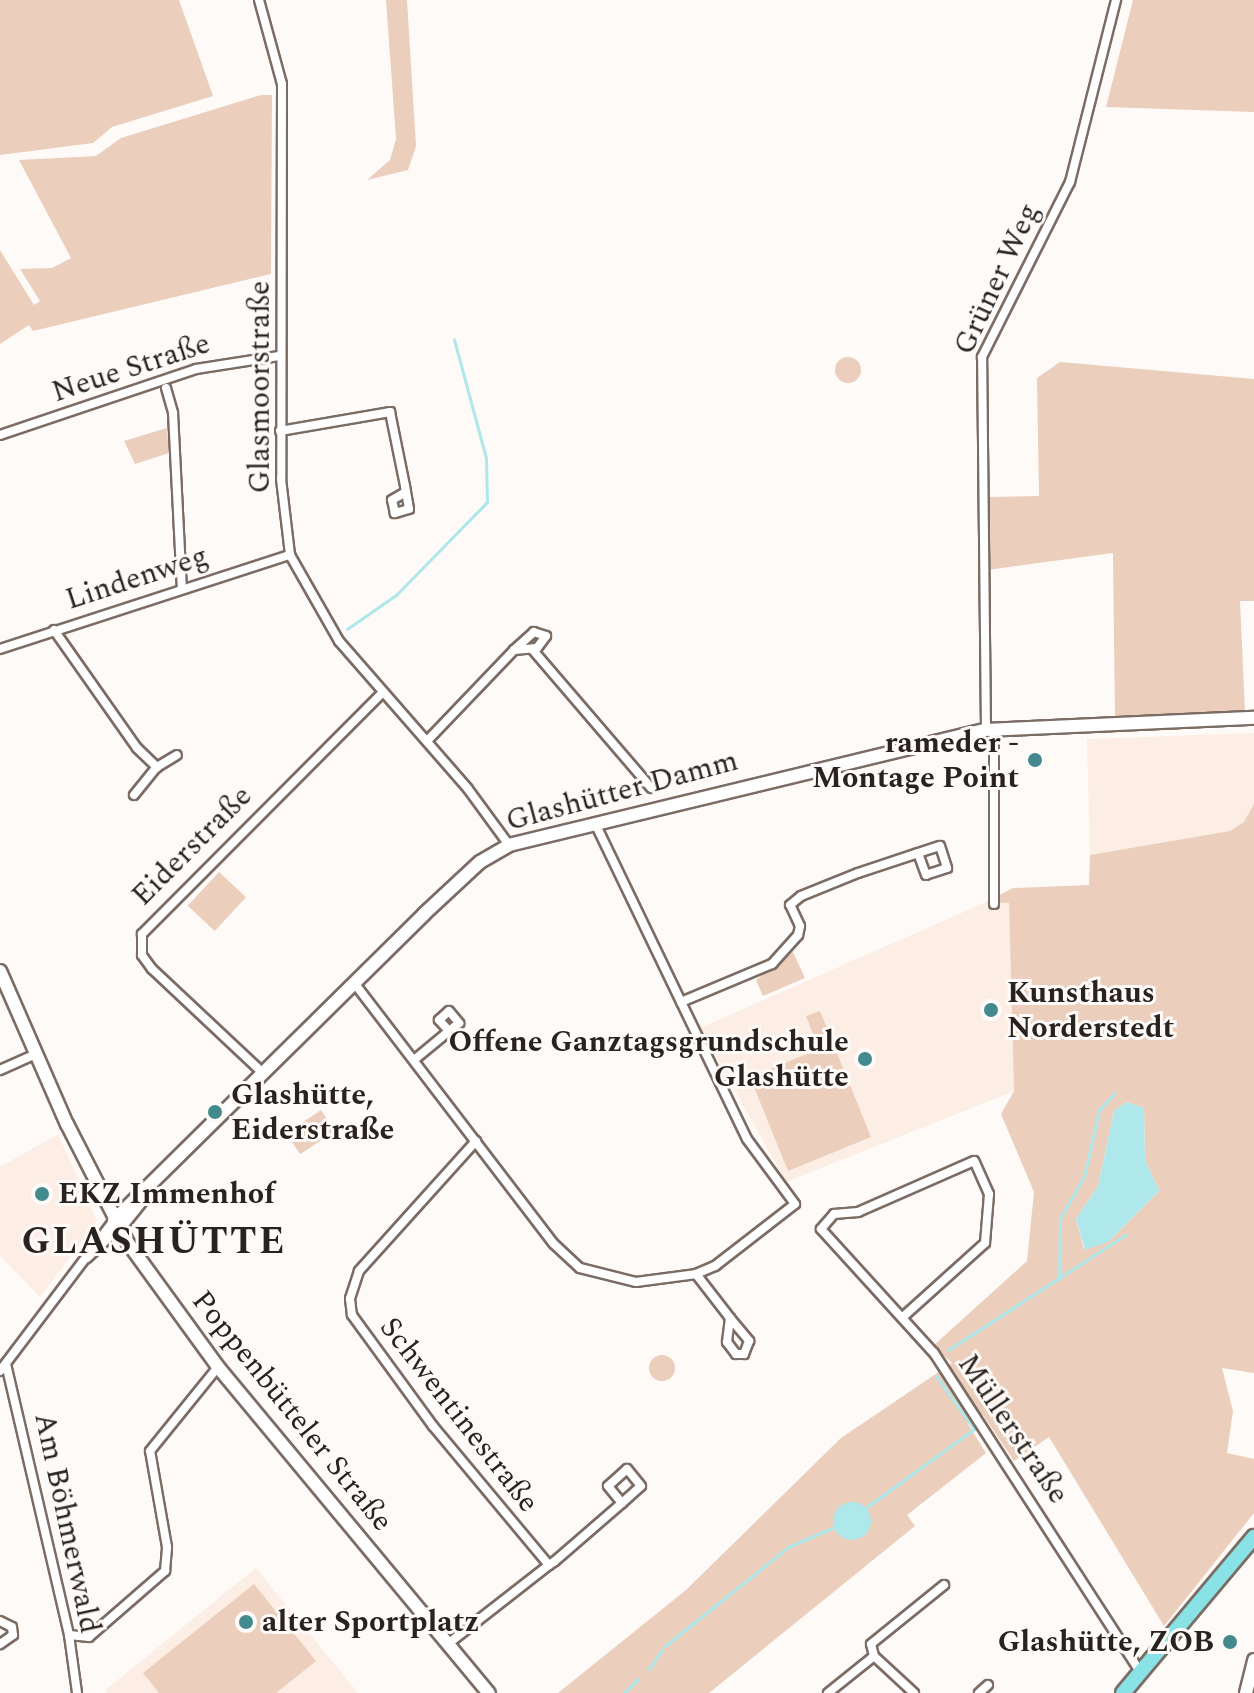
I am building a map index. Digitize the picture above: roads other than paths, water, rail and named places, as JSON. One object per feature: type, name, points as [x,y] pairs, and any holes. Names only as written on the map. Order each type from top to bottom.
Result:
[{"type":"main road","points":[[1123,1693],[1254,1537]]},
{"type":"street","name":"Glasmoorstraße","points":[[259,0],[279,56],[282,84],[280,431],[290,555],[339,641],[381,694],[427,741],[509,845]]},
{"type":"street","name":"Grüner Weg","points":[[990,729],[982,357],[1070,182],[1116,0]]},
{"type":"street","name":"Neue Straße","points":[[0,435],[196,369],[279,356]]},
{"type":"street","points":[[166,388],[173,413],[182,588]]},
{"type":"street","points":[[280,431],[390,412],[406,492]]},
{"type":"street","name":"Lindenweg","points":[[0,649],[290,555]]},
{"type":"street","points":[[54,630],[137,748],[157,767]]},
{"type":"street","points":[[427,741],[514,650],[534,632],[544,633],[543,644],[532,649],[514,650]]},
{"type":"street","points":[[532,649],[651,788]]},
{"type":"street","name":"Eiderstraße","points":[[264,1074],[152,969],[142,955],[142,934],[381,694]]},
{"type":"street","name":"Glashütter Damm","points":[[3,1367],[83,1261],[153,1185],[480,862],[509,845],[990,729],[1254,718]]},
{"type":"street","points":[[990,729],[994,904]]},
{"type":"street","points":[[134,795],[157,767],[177,755]]},
{"type":"street","points":[[355,984],[554,1244],[580,1268],[636,1282],[696,1274],[795,1204],[747,1139],[595,823]]},
{"type":"street","points":[[681,1002],[772,964],[798,935],[800,926],[790,905],[801,896],[918,853]]},
{"type":"street","name":"Poppenbütteler Straße","points":[[0,971],[116,1224],[218,1367],[489,1693]]},
{"type":"street","points":[[414,1060],[449,1031]]},
{"type":"street","points":[[0,1070],[36,1054]]},
{"type":"street","name":"Schwentinestraße","points":[[476,1141],[359,1271],[350,1299],[352,1315],[433,1426],[549,1565]]},
{"type":"street","name":"Müllerstraße","points":[[904,1316],[985,1243],[989,1194],[974,1161],[858,1212],[834,1214],[821,1229],[904,1316],[1018,1478],[1124,1654],[1141,1673]]},
{"type":"street","points":[[696,1274],[730,1318]]},
{"type":"street","name":"Am Böhmerwald","points":[[3,1367],[69,1635],[77,1693]]},
{"type":"street","points":[[69,1635],[89,1637],[165,1571],[167,1547],[150,1451],[218,1367]]},
{"type":"street","points":[[449,1643],[622,1503]]},
{"type":"street","points":[[914,1693],[874,1656],[871,1644],[944,1585]]},
{"type":"street","points":[[0,1621],[12,1627],[13,1635],[0,1644]]},
{"type":"street","points":[[828,1693],[874,1656]]},
{"type":"street","points":[[1246,1690],[1254,1660]]},
{"type":"street","points":[[979,1693],[988,1685]]},
{"type":"water","points":[[1127,1102],[1144,1108],[1145,1160],[1159,1191],[1108,1242],[1085,1250],[1076,1219],[1098,1186],[1114,1111]]},
{"type":"water","points":[[852,1502],[866,1507],[871,1521],[866,1535],[852,1540],[838,1535],[833,1521],[838,1507]]},
{"type":"waterway","points":[[347,629],[396,595],[487,502],[486,458],[454,339]]},
{"type":"waterway","points":[[1059,1279],[1060,1218],[1084,1177],[1099,1110],[1115,1093]]},
{"type":"waterway","points":[[948,1350],[1125,1235]]},
{"type":"waterway","points":[[864,1509],[974,1429],[936,1376]]},
{"type":"waterway","points":[[665,1646],[788,1547],[835,1527]]},
{"type":"waterway","points":[[649,1669],[662,1650]]},
{"type":"waterway","points":[[624,1693],[638,1679]]},
{"type":"place","name":"rameder - Montage Point","points":[[1035,760]]},
{"type":"place","name":"Kunsthaus Norderstedt","points":[[991,1010]]},
{"type":"place","name":"Offene Ganztagsgrundschule Glashütte","points":[[865,1059]]},
{"type":"place","name":"Glashütte, Eiderstraße","points":[[215,1112]]},
{"type":"place","name":"EKZ Immenhof","points":[[42,1194]]},
{"type":"place","name":"alter Sportplatz","points":[[246,1622]]},
{"type":"place","name":"Glashütte, ZOB","points":[[1230,1642]]},
{"type":"district","name":"GLASHÜTTE","points":[[154,1243]]}]
